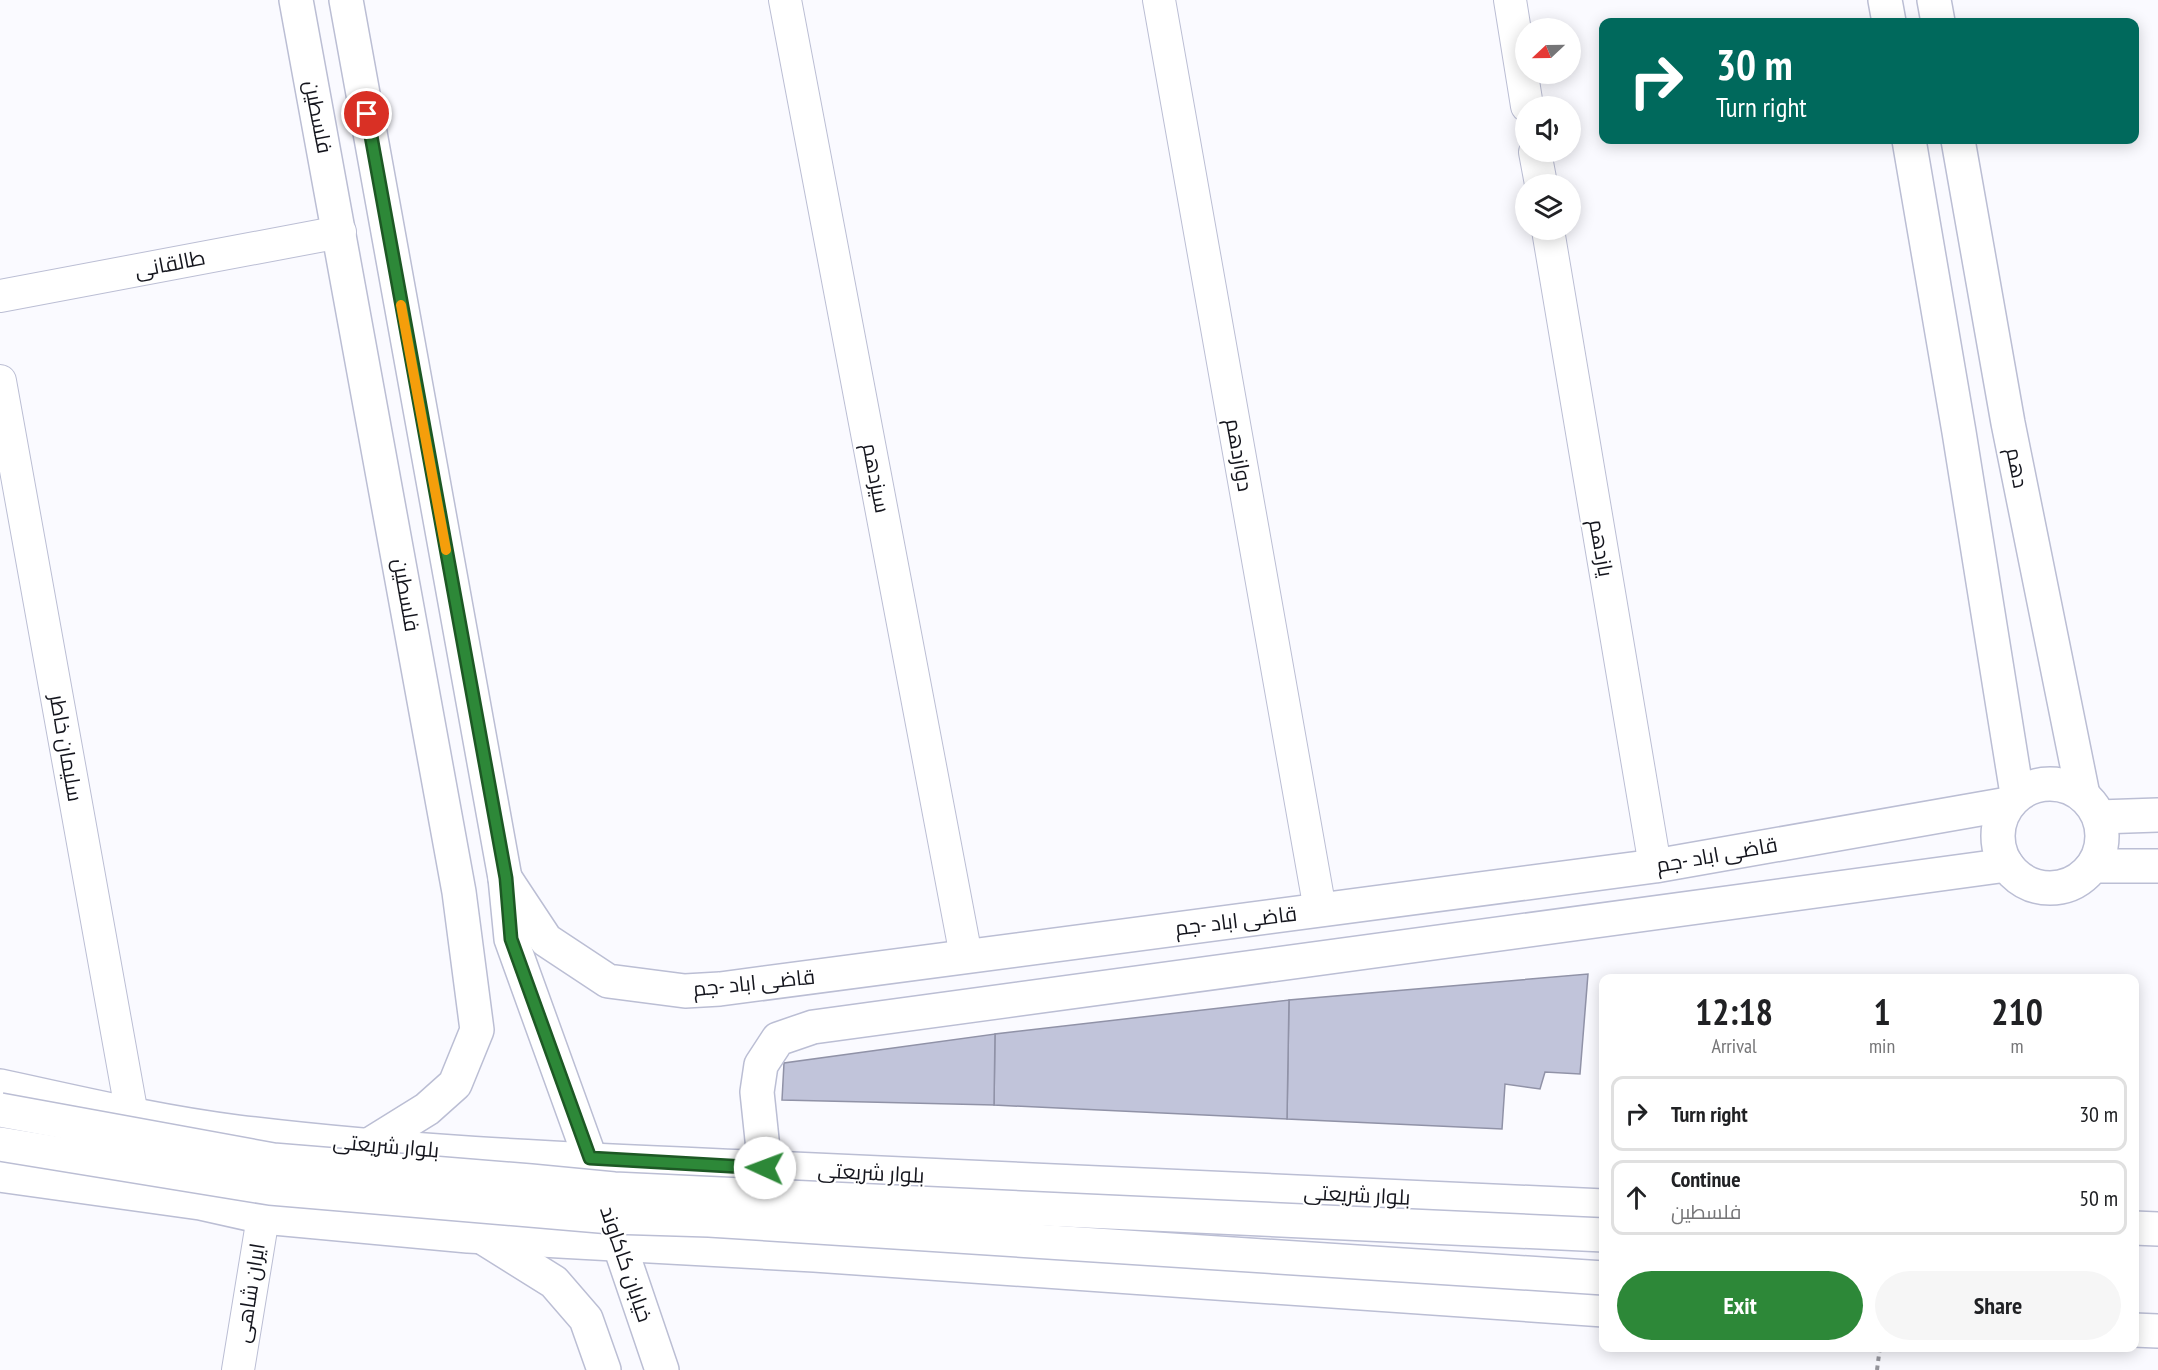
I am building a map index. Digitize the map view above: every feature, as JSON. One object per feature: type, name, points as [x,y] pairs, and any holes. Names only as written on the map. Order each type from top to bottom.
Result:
[{"type":"main road","name":"فلسطین","points":[[296,0],[459,892],[477,1030],[455,1084],[428,1109],[365,1145],[344,1149],[330,1162],[323,1179],[325,1197],[334,1213],[349,1224]]},
{"type":"main road","points":[[346,0],[506,878]]},
{"type":"main road","points":[[1885,0],[1888,18]]},
{"type":"main road","points":[[1934,0],[1937,18]]},
{"type":"main road","points":[[1910,144],[1959,432],[2012,799]]},
{"type":"main road","name":"دهم","points":[[1959,144],[2008,423],[2091,806]]},
{"type":"main road","points":[[357,329],[404,320]]},
{"type":"main road","points":[[1959,432],[2008,423]]},
{"type":"main road","points":[[2050,783],[2067,786],[2091,806],[2103,834],[2100,851],[2093,866],[2081,878],[2066,885],[2050,888],[2033,885],[2018,878],[2007,865],[1999,851],[1997,834],[2000,818],[2012,799],[2032,785],[2050,783]]},
{"type":"main road","name":"قاضی اباد -جم","points":[[506,878],[546,940],[608,981],[685,991],[720,989],[1655,866],[2012,799]]},
{"type":"main road","points":[[2091,806],[2158,815]]},
{"type":"main road","points":[[742,1252],[761,1226],[762,1195],[755,1179],[754,1168],[757,1092],[761,1065],[778,1039],[813,1027],[2007,865]]},
{"type":"main road","points":[[2093,866],[2158,866]]},
{"type":"main road","name":"خیابان کاکاوند","points":[[506,878],[511,939],[590,1158],[662,1370]]},
{"type":"main road","name":"بلوار شریعتی","points":[[0,1086],[132,1115],[237,1132],[477,1154],[1599,1206]]},
{"type":"main road","points":[[0,1110],[273,1160],[531,1180],[614,1189],[1599,1235]]},
{"type":"main road","points":[[200,1203],[213,1206],[229,1203],[241,1196],[250,1184],[255,1170],[254,1156],[247,1142],[237,1132]]},
{"type":"main road","points":[[0,1144],[270,1188],[599,1216],[709,1220],[1599,1278]]},
{"type":"main road","points":[[814,1255],[803,1245],[795,1232],[794,1202],[801,1188],[811,1178],[825,1171]]},
{"type":"main road","points":[[0,1175],[200,1203],[263,1216],[482,1237],[814,1255],[1599,1310]]},
{"type":"main road","points":[[2139,1228],[2158,1229]]},
{"type":"main road","points":[[482,1237],[554,1282],[586,1319],[604,1370]]},
{"type":"main road","points":[[2139,1330],[2158,1331]]},
{"type":"street","name":"سیزدهم","points":[[785,0],[966,956]]},
{"type":"street","name":"دوازدهم","points":[[1159,0],[1320,910]]},
{"type":"street","points":[[1510,0],[1525,96]]},
{"type":"street","name":"طالقانی","points":[[0,296],[340,232]]},
{"type":"street","name":"یازدهم","points":[[1550,240],[1655,866]]},
{"type":"street","name":"سلیمان خاطر","points":[[0,381],[132,1115]]},
{"type":"street","name":"ایران شاهی","points":[[238,1370],[263,1216]]},
{"type":"path","points":[[1877,1370],[1879,1352]]},
{"type":"building","points":[[1588,974],[1580,1074],[1545,1072],[1540,1089],[1505,1084],[1502,1129],[1287,1119],[1289,1000]]},
{"type":"building","points":[[1289,1000],[1287,1119],[994,1105],[995,1034]]},
{"type":"building","points":[[995,1034],[994,1105],[782,1100],[784,1063]]},
{"type":"slow traffic","points":[[401,305],[446,550]]},
{"type":"route","points":[[367,114],[506,878],[511,939],[574,1116],[590,1158],[765,1168]]}]
